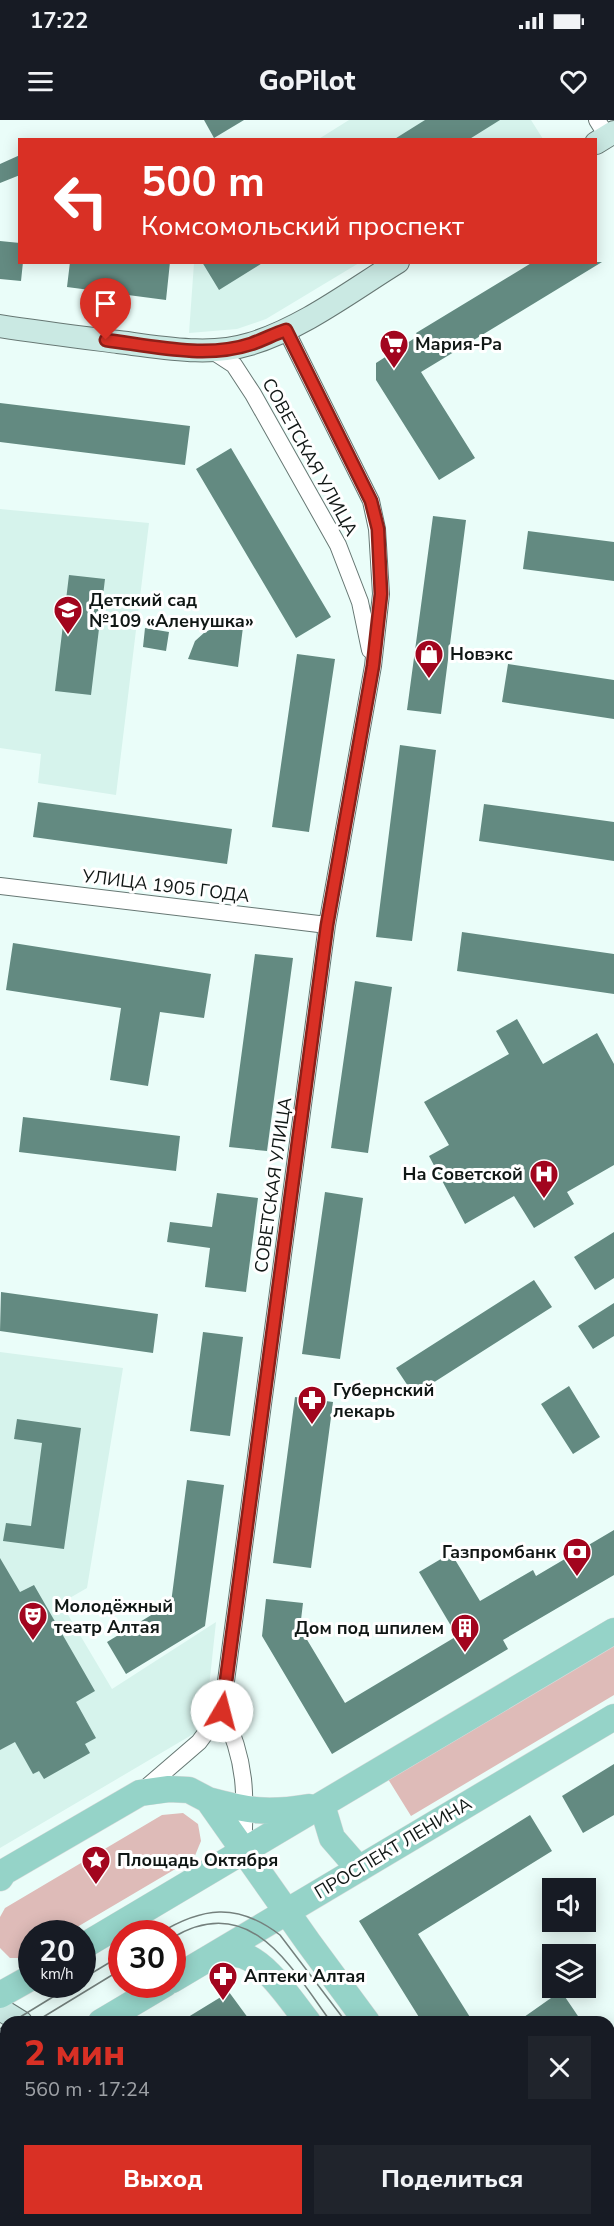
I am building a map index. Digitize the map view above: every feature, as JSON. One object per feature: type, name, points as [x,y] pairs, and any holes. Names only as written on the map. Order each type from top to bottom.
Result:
[{"type":"main road","points":[[0,326],[167,348],[211,350],[249,345],[286,330],[317,313],[395,264]]},
{"type":"main road","points":[[96,1939],[614,1630]]},
{"type":"main road","name":"ПРОСПЕКТ ЛЕНИНА","points":[[186,1972],[614,1717]]},
{"type":"main road","points":[[1,1874],[140,1793],[169,1789],[189,1790],[208,1800],[246,1810],[278,1812],[321,1805]]},
{"type":"main road","points":[[208,1800],[243,1852],[363,2016]]},
{"type":"main road","points":[[321,1805],[332,1838],[359,1869]]},
{"type":"main road","points":[[217,1954],[238,1954],[268,1972],[303,2016]]},
{"type":"main road","points":[[0,1995],[18,1985]]},
{"type":"main road","points":[[111,2016],[141,1998]]},
{"type":"street","name":"СОВЕТСКАЯ УЛИЦА","points":[[222,1711],[327,925],[373,666],[381,594],[378,529],[371,501],[286,330]]},
{"type":"street","name":"СОВЕТСКАЯ УЛИЦА","points":[[211,350],[234,365],[253,394],[338,545],[360,602],[373,666]]},
{"type":"street","name":"УЛИЦА 1905 ГОДА","points":[[0,886],[327,925]]},
{"type":"street","points":[[140,1793],[199,1742],[222,1711],[234,1733],[243,1769],[246,1810],[243,1852]]},
{"type":"shaded area","points":[[349,120],[531,120],[542,138],[320,138]]},
{"type":"shaded area","points":[[194,264],[357,264],[266,319],[237,329],[189,333]]},
{"type":"shaded area","name":"Детский сад №109 «Аленушка»","points":[[0,509],[149,523],[116,795],[38,783],[41,754],[0,748]]},
{"type":"shaded area","points":[[0,1352],[123,1368],[87,1588],[61,1603],[112,1689],[216,1622],[206,1715],[195,1733],[0,1848]]},
{"type":"shaded area","points":[[614,1643],[614,1695],[411,1816],[388,1779]]},
{"type":"shaded area","points":[[183,1813],[198,1824],[201,1841],[194,1858],[89,1920],[18,1920],[18,1958],[10,1958],[0,1948],[0,1917],[5,1908],[162,1815]]},
{"type":"building","points":[[204,120],[244,120],[214,138]]},
{"type":"building","points":[[425,120],[500,120],[471,138],[396,138]]},
{"type":"building","points":[[18,156],[18,176],[0,183],[0,164]]},
{"type":"building","points":[[0,241],[18,243],[18,264],[23,264],[21,281],[0,279]]},
{"type":"building","points":[[597,262],[602,262],[421,372],[475,458],[439,480],[376,380],[376,363],[418,336],[416,333],[530,264],[597,264]]},
{"type":"building","points":[[70,264],[170,264],[166,300],[67,287]]},
{"type":"building","points":[[203,264],[261,264],[219,290]]},
{"type":"building","points":[[0,403],[190,426],[185,465],[0,442]]},
{"type":"building","points":[[231,448],[331,617],[296,638],[196,469]]},
{"type":"building","points":[[433,516],[466,520],[441,714],[407,710]]},
{"type":"building","points":[[528,531],[614,542],[614,581],[523,569]]},
{"type":"building","points":[[69,575],[105,579],[91,695],[55,691]]},
{"type":"building","points":[[219,626],[243,627],[238,667],[188,659],[195,641],[205,632]]},
{"type":"building","points":[[145,628],[169,632],[166,651],[143,647]]},
{"type":"building","points":[[297,654],[335,659],[309,832],[272,827]]},
{"type":"building","points":[[508,664],[614,680],[614,719],[502,702]]},
{"type":"building","points":[[400,745],[436,750],[412,941],[376,937]]},
{"type":"building","points":[[38,802],[232,829],[227,864],[33,837]]},
{"type":"building","points":[[484,804],[614,822],[614,861],[479,841]]},
{"type":"building","points":[[462,932],[614,954],[614,994],[457,971]]},
{"type":"building","points":[[13,943],[211,974],[204,1018],[160,1012],[148,1086],[110,1080],[121,1008],[6,990]]},
{"type":"building","points":[[255,954],[293,958],[267,1151],[229,1147]]},
{"type":"building","points":[[355,981],[392,987],[368,1153],[331,1148]]},
{"type":"building","points":[[517,1019],[543,1064],[597,1033],[614,1064],[614,1165],[567,1192],[574,1204],[534,1228],[514,1196],[465,1224],[429,1156],[449,1145],[424,1102],[509,1054],[496,1031]]},
{"type":"building","points":[[23,1117],[180,1136],[176,1171],[19,1152]]},
{"type":"building","points":[[325,1192],[363,1198],[340,1359],[302,1354]]},
{"type":"building","points":[[217,1193],[258,1198],[246,1292],[205,1287],[210,1248],[167,1242],[170,1222],[212,1227]]},
{"type":"building","points":[[614,1232],[614,1278],[595,1290],[574,1257]]},
{"type":"building","points":[[534,1280],[552,1307],[414,1395],[396,1368]]},
{"type":"building","points":[[1,1292],[158,1314],[153,1353],[0,1331]]},
{"type":"building","points":[[614,1303],[614,1336],[593,1349],[578,1326]]},
{"type":"building","points":[[203,1332],[243,1337],[230,1436],[190,1431]]},
{"type":"building","points":[[569,1386],[600,1437],[573,1454],[541,1404]]},
{"type":"building","points":[[295,1397],[333,1402],[311,1568],[273,1563]]},
{"type":"building","points":[[17,1419],[81,1428],[64,1549],[3,1541],[6,1523],[31,1526],[42,1443],[14,1439]]},
{"type":"building","points":[[187,1480],[224,1485],[205,1626],[126,1674],[107,1642],[171,1603]]},
{"type":"building","name":"Дом под шпилем","points":[[614,1530],[614,1575],[503,1640],[508,1649],[332,1754],[262,1636],[266,1599],[303,1603],[300,1628],[345,1703],[457,1636],[419,1572],[451,1553],[480,1601],[533,1570],[536,1576]]},
{"type":"building","name":"Молодёжный театр Алтая","points":[[0,1558],[20,1592],[34,1585],[95,1691],[76,1702],[96,1738],[85,1744],[90,1753],[44,1779],[39,1771],[33,1774],[15,1742],[0,1750]]},
{"type":"building","points":[[614,1764],[614,1815],[583,1833],[562,1796]]},
{"type":"building","points":[[530,1815],[552,1851],[418,1934],[469,2016],[418,2016],[359,1921]]},
{"type":"building","points":[[229,1992],[247,2016],[190,2016]]},
{"type":"building","points":[[551,1998],[566,1998],[578,2016],[526,2016]]},
{"type":"tram line","points":[[185,1920],[219,1912],[234,1913],[264,1924],[280,1935],[341,2016]]},
{"type":"tram line","points":[[186,1932],[200,1926],[225,1923],[247,1930],[266,1942],[284,1959],[327,2016]]},
{"type":"tram line","points":[[96,1971],[108,1963]]},
{"type":"tram line","points":[[45,2016],[108,1978]]},
{"type":"tram line","points":[[22,2016],[51,1998]]},
{"type":"place","name":"Мария-Ра","points":[[394,370]]},
{"type":"place","name":"Детский сад №109 «Аленушка»","points":[[68,636]]},
{"type":"place","name":"Новэкс","points":[[429,680]]},
{"type":"place","name":"На Советской","points":[[544,1200]]},
{"type":"place","name":"Губернский лекарь","points":[[312,1426]]},
{"type":"place","name":"Газпромбанк","points":[[577,1578]]},
{"type":"place","name":"Молодёжный театр Алтая","points":[[33,1642]]},
{"type":"place","name":"Дом под шпилем","points":[[465,1654]]},
{"type":"place","name":"Площадь Октября","points":[[96,1886]]},
{"type":"place","name":"Аптеки Алтая","points":[[223,2002]]},
{"type":"route","points":[[106,340],[167,348],[211,350],[249,345],[286,330],[371,501],[378,529],[381,594],[373,666],[327,925],[222,1711]]}]
